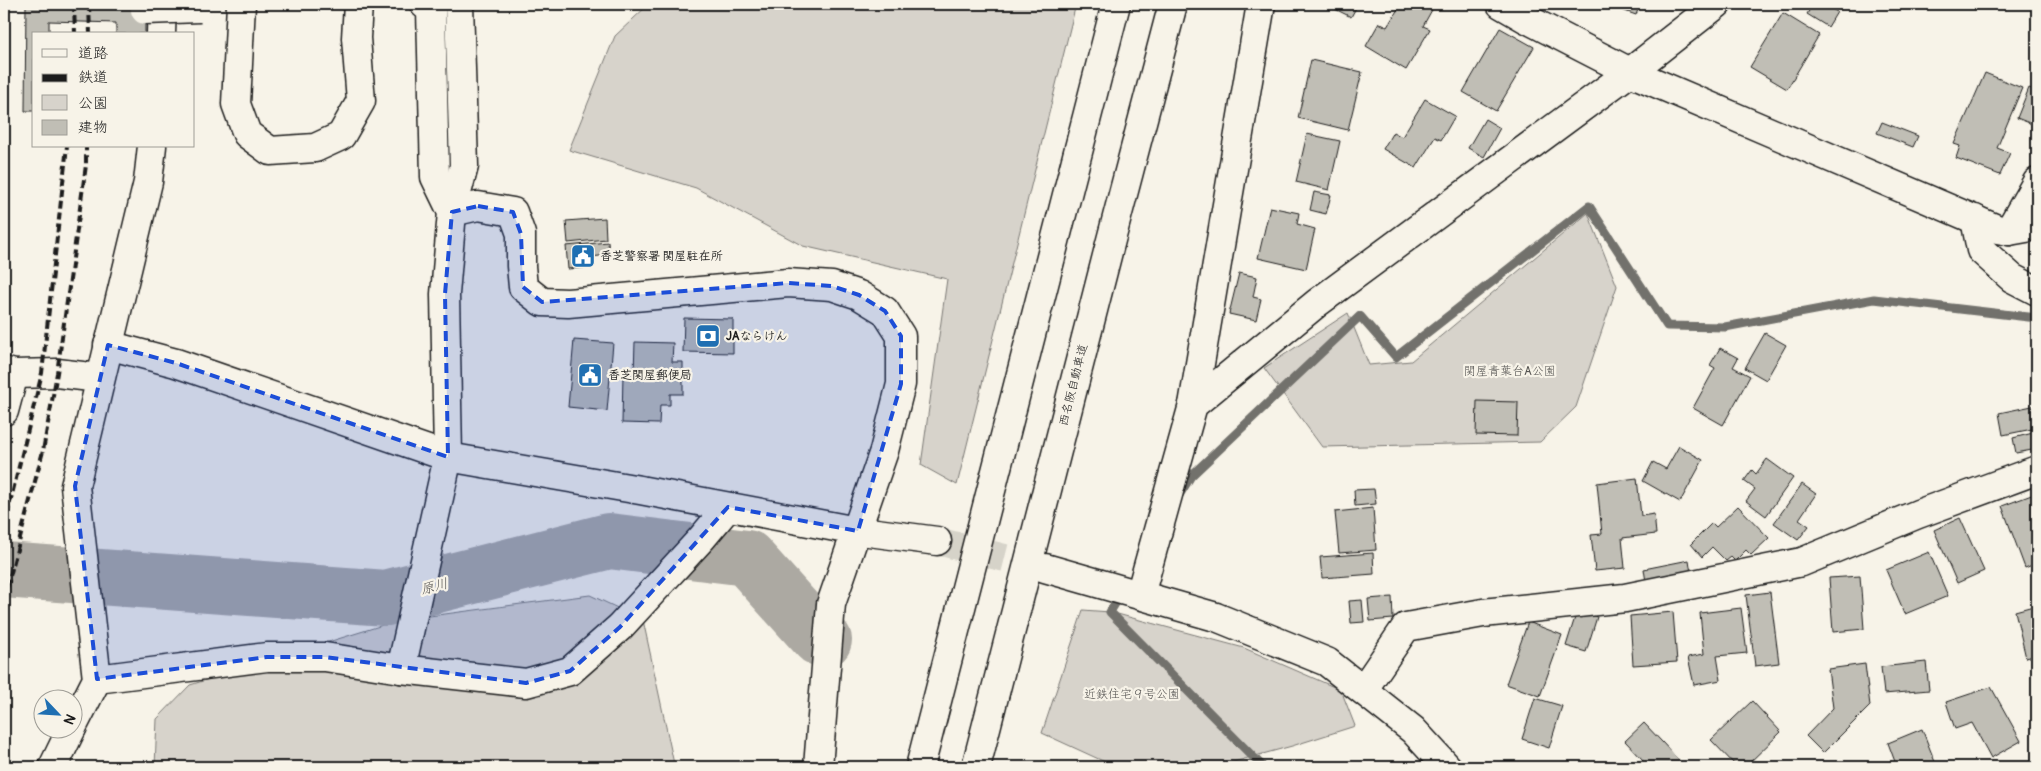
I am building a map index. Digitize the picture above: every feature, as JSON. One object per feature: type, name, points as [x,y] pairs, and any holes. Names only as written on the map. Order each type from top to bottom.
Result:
[{"type":"main road","points":[[241,4],[236,104],[247,134],[270,151],[315,148],[341,136],[362,101],[356,38],[358,4]]},
{"type":"main road","points":[[424,4],[431,10],[435,177],[452,212]]},
{"type":"main road","points":[[401,669],[448,457],[445,294],[452,212],[464,166],[459,4]]},
{"type":"main road","points":[[920,767],[1116,4]]},
{"type":"main road","name":"西名阪自動車道","points":[[976,767],[1108,249],[1173,4]]},
{"type":"main road","points":[[1140,595],[1193,405],[1261,4]]},
{"type":"main road","points":[[1501,4],[1531,12],[1630,72],[1997,229],[2009,231],[2037,226]]},
{"type":"main road","points":[[1193,405],[1317,303],[1630,72],[1717,4]]},
{"type":"main road","points":[[161,32],[153,7],[200,8]]},
{"type":"main road","points":[[82,708],[97,679],[75,486],[99,378],[148,182],[152,148]]},
{"type":"main road","points":[[2009,231],[2037,182]]},
{"type":"main road","points":[[452,212],[478,206],[512,212],[521,234],[523,287],[542,302],[568,303],[788,283],[832,286],[860,295],[885,311],[900,336],[901,384],[884,451],[832,604],[818,767]]},
{"type":"main road","points":[[1975,219],[1981,250],[2012,278],[2037,291]]},
{"type":"main road","points":[[108,345],[176,362],[448,457],[858,530],[937,541]]},
{"type":"main road","points":[[4,411],[9,373],[57,374],[99,378]]},
{"type":"main road","points":[[1363,690],[1406,626],[1483,613],[1625,598],[1802,562],[1918,514],[2037,470]]},
{"type":"main road","points":[[97,679],[267,657],[325,657],[401,669],[526,683],[570,670],[620,627],[728,507]]},
{"type":"main road","points":[[1045,568],[1216,617],[1327,662],[1413,730],[1447,767]]},
{"type":"main road","points":[[53,767],[67,738]]},
{"type":"highlighted area","points":[[478,206],[513,212],[521,234],[523,287],[542,302],[788,283],[832,286],[859,295],[885,311],[901,336],[901,384],[858,531],[728,507],[620,627],[570,671],[526,683],[325,657],[267,657],[97,679],[75,486],[108,345],[176,363],[448,457],[445,294],[452,212]]},
{"type":"green space","points":[[649,4],[1076,4],[957,485],[921,465],[947,279],[803,246],[696,188],[569,150],[615,36]]},
{"type":"green space","name":"関屋青葉台A公園","points":[[1588,213],[1617,286],[1576,407],[1540,442],[1322,447],[1264,368],[1348,313],[1369,365],[1411,361]]},
{"type":"green space","points":[[590,595],[643,620],[674,764],[671,767],[155,767],[157,719],[190,685],[399,620]]},
{"type":"green space","name":"近鉄住宅９号公園","points":[[1083,610],[1110,612],[1244,648],[1341,690],[1355,726],[1215,767],[1116,767],[1042,733]]},
{"type":"building","points":[[26,4],[145,4],[145,32],[116,32],[116,23],[49,21],[49,32],[32,32],[32,111],[25,111]]},
{"type":"building","points":[[1333,4],[1358,4],[1351,17],[1331,7]]},
{"type":"building","points":[[1401,4],[1425,4],[1433,8],[1423,26],[1430,29],[1406,70],[1366,46],[1379,23],[1387,27]]},
{"type":"building","points":[[1605,4],[1640,4],[1636,15]]},
{"type":"building","points":[[1813,4],[1824,4],[1837,12],[1828,27],[1807,14]]},
{"type":"building","points":[[1783,13],[1819,35],[1787,89],[1750,67]]},
{"type":"building","points":[[1500,28],[1534,47],[1496,111],[1463,92]]},
{"type":"building","points":[[1311,60],[1362,72],[1348,130],[1298,118]]},
{"type":"building","points":[[1985,73],[2022,88],[1997,148],[2010,153],[2000,175],[1956,158],[1960,146],[1954,144]]},
{"type":"building","points":[[2029,88],[2037,91],[2037,126],[2017,118]]},
{"type":"building","points":[[1425,99],[1455,116],[1441,140],[1435,137],[1416,168],[1383,149],[1393,132],[1402,137]]},
{"type":"building","points":[[1485,119],[1500,128],[1484,157],[1468,148]]},
{"type":"building","points":[[1882,122],[1918,136],[1913,147],[1877,133]]},
{"type":"building","points":[[1307,134],[1340,141],[1329,190],[1296,182]]},
{"type":"building","points":[[1314,192],[1331,195],[1326,214],[1310,210]]},
{"type":"building","points":[[1270,207],[1299,213],[1297,224],[1315,229],[1306,269],[1258,258]]},
{"type":"building","points":[[605,218],[606,239],[568,243],[566,221]]},
{"type":"building","name":"香芝警察署 関屋駐在所","points":[[608,242],[609,255],[590,257],[591,267],[568,269],[566,246]]},
{"type":"building","points":[[1239,273],[1257,277],[1253,297],[1261,299],[1256,320],[1229,314]]},
{"type":"building","name":"JAならけん","points":[[684,318],[733,319],[733,353],[683,352]]},
{"type":"building","points":[[1765,333],[1786,345],[1766,380],[1745,368]]},
{"type":"building","points":[[574,340],[613,343],[607,411],[568,407]]},
{"type":"building","points":[[635,342],[673,343],[672,362],[683,362],[683,394],[670,394],[670,405],[660,405],[659,424],[622,423],[623,373],[634,373]]},
{"type":"building","points":[[1720,348],[1738,358],[1733,367],[1750,376],[1723,425],[1693,408],[1715,368],[1710,365]]},
{"type":"building","points":[[1477,401],[1518,402],[1517,436],[1476,435]]},
{"type":"building","points":[[2037,405],[2037,428],[2003,435],[1999,413]]},
{"type":"building","points":[[2037,432],[2037,449],[2016,453],[2013,438]]},
{"type":"building","points":[[1679,446],[1703,460],[1680,502],[1643,481],[1653,462],[1666,469]]},
{"type":"building","points":[[1767,459],[1793,478],[1766,516],[1746,501],[1755,489],[1744,481],[1752,470],[1756,474]]},
{"type":"building","points":[[1637,478],[1641,516],[1654,514],[1656,534],[1622,538],[1625,568],[1595,571],[1591,535],[1602,534],[1597,483]]},
{"type":"building","points":[[1802,484],[1816,494],[1799,519],[1809,526],[1798,540],[1774,523]]},
{"type":"building","points":[[1374,489],[1376,504],[1355,506],[1354,490]]},
{"type":"building","points":[[2037,493],[2037,563],[2025,568],[2002,506]]},
{"type":"building","points":[[1738,506],[1769,538],[1751,555],[1746,550],[1735,561],[1731,557],[1726,561],[1712,547],[1702,557],[1691,544],[1712,523],[1716,527]]},
{"type":"building","points":[[1373,508],[1376,550],[1339,553],[1335,512]]},
{"type":"building","points":[[1960,518],[1984,571],[1957,583],[1934,530]]},
{"type":"building","points":[[1929,552],[1948,596],[1905,614],[1886,570]]},
{"type":"building","points":[[1373,553],[1374,574],[1322,578],[1320,557]]},
{"type":"building","points":[[1689,560],[1691,573],[1646,582],[1644,569]]},
{"type":"building","points":[[1860,576],[1864,629],[1833,632],[1829,578]]},
{"type":"building","points":[[1770,592],[1779,663],[1755,666],[1746,595]]},
{"type":"building","points":[[1392,597],[1393,619],[1370,621],[1368,599]]},
{"type":"building","points":[[1362,600],[1364,622],[1351,623],[1349,601]]},
{"type":"building","points":[[2037,605],[2037,655],[2026,658],[2015,611]]},
{"type":"building","points":[[1741,608],[1747,653],[1717,656],[1721,680],[1694,685],[1688,657],[1704,654],[1700,613]]},
{"type":"building","points":[[1577,611],[1597,617],[1586,652],[1566,646]]},
{"type":"building","points":[[1673,612],[1677,662],[1633,665],[1630,616]]},
{"type":"building","points":[[1528,622],[1562,635],[1540,696],[1506,684]]},
{"type":"building","points":[[1926,662],[1929,690],[1884,694],[1881,667]]},
{"type":"building","points":[[1865,664],[1870,706],[1823,753],[1806,736],[1833,708],[1828,669]]},
{"type":"building","points":[[1991,687],[2021,741],[1991,758],[1972,723],[1955,729],[1946,702]]},
{"type":"building","points":[[1535,698],[1562,706],[1549,748],[1522,739]]},
{"type":"building","points":[[1752,701],[1781,732],[1745,767],[1737,767],[1711,740]]},
{"type":"building","points":[[1644,723],[1685,767],[1635,767],[1643,760],[1625,741]]},
{"type":"building","points":[[1922,729],[1937,767],[1897,767],[1888,743]]},
{"type":"waterway","points":[[1178,497],[1191,476],[1360,316],[1396,357],[1589,206],[1667,326],[1725,327],[1874,299],[2037,318]]},
{"type":"waterway","name":"原川","points":[[4,570],[386,598],[609,541],[747,558],[819,638],[824,640]]},
{"type":"waterway","points":[[1121,594],[1110,612],[1263,767]]},
{"type":"tunnel","points":[[937,541],[1045,568]]},
{"type":"railway","points":[[74,4],[75,32]]},
{"type":"railway","points":[[89,4],[90,32]]},
{"type":"railway","points":[[4,527],[42,373],[67,148]]},
{"type":"railway","points":[[4,599],[43,451],[57,373],[86,165],[86,148]]},
{"type":"place","name":"香芝警察署 関屋駐在所","points":[[583,256]]},
{"type":"place","name":"JAならけん","points":[[708,336]]},
{"type":"place","name":"香芝関屋郵便局","points":[[590,375]]}]
